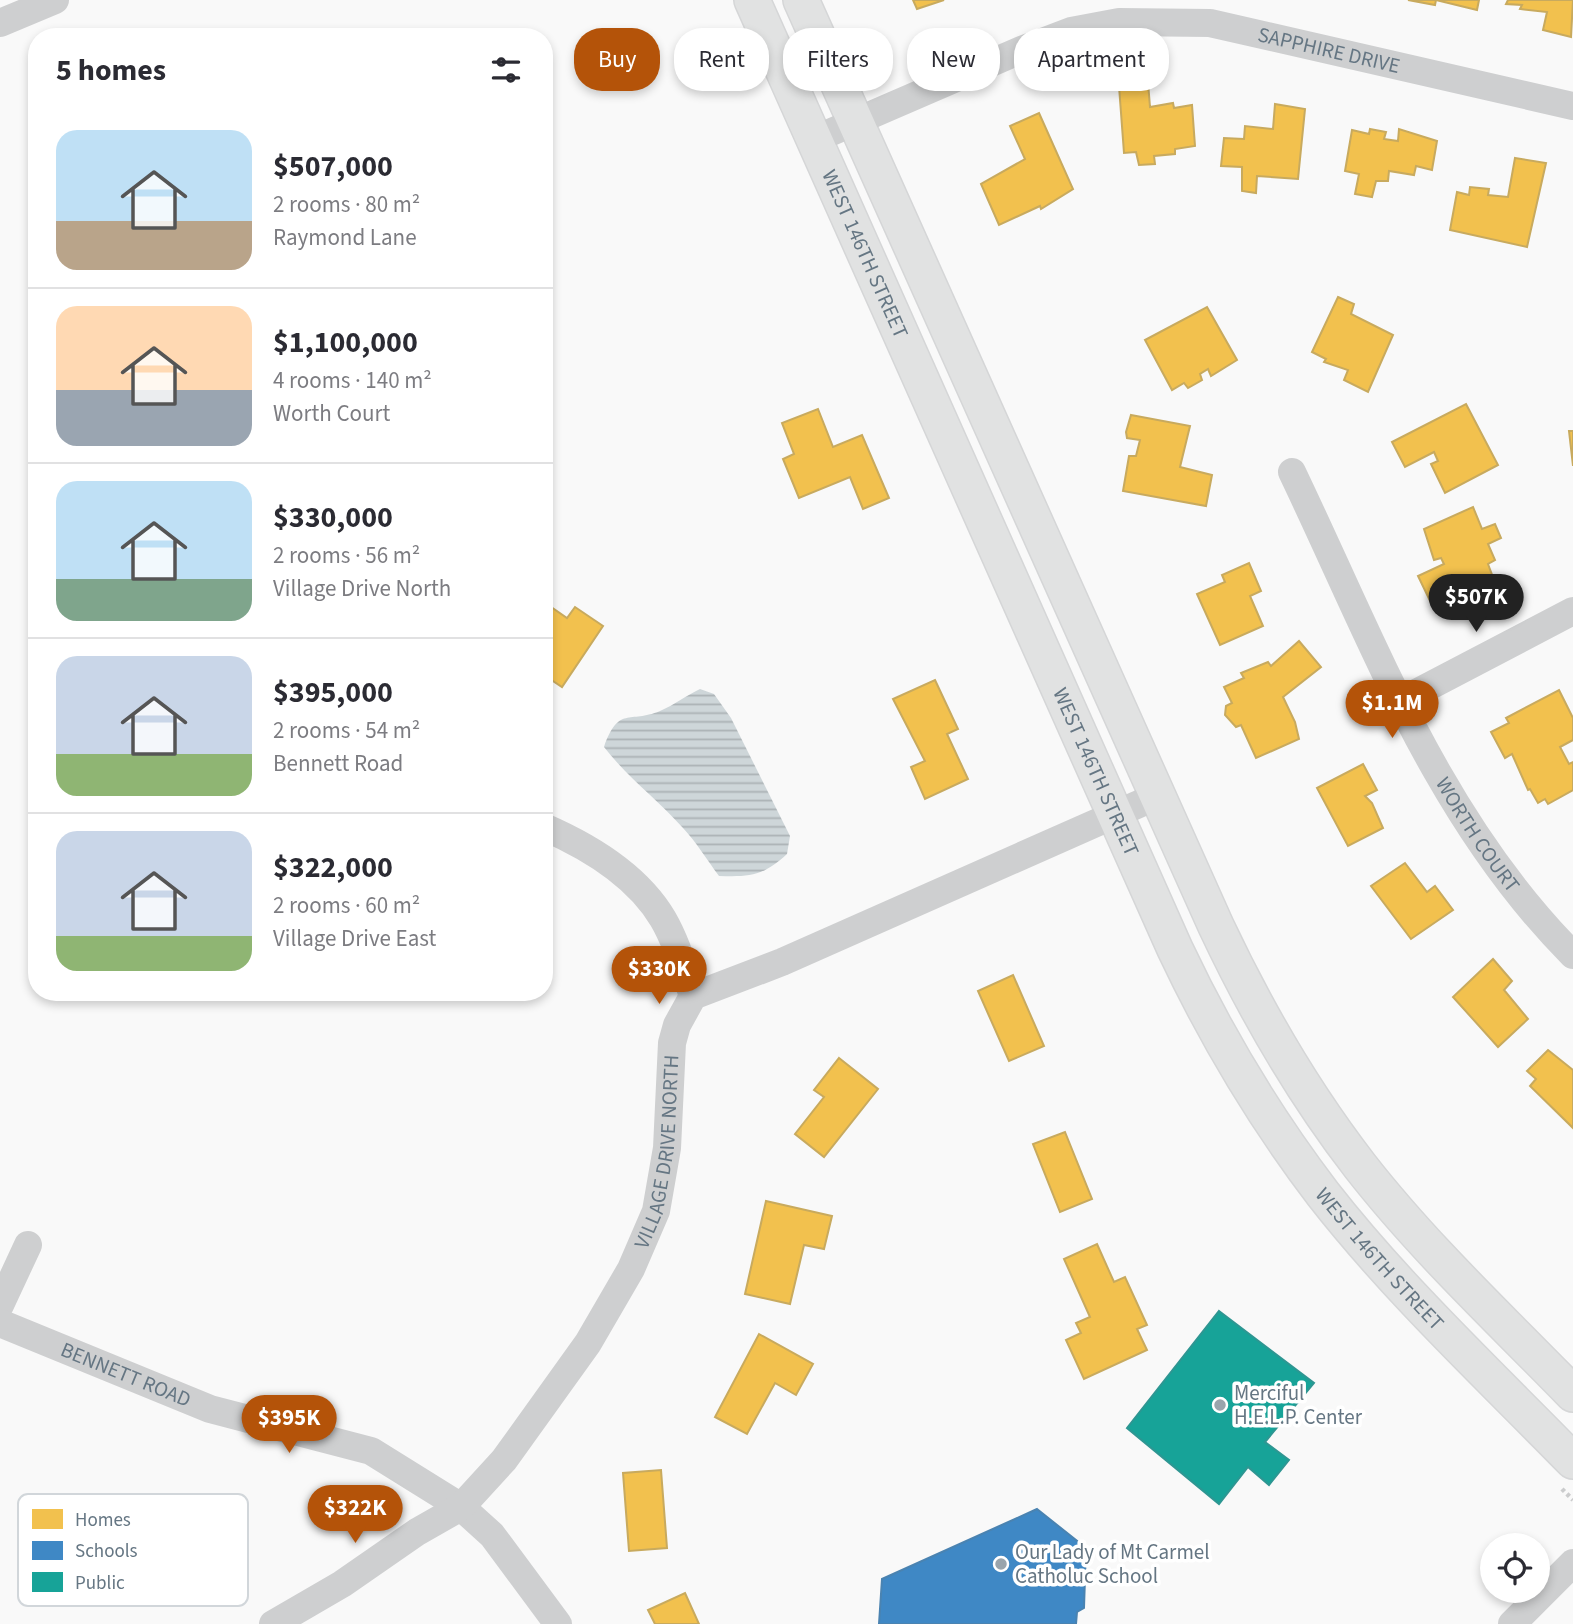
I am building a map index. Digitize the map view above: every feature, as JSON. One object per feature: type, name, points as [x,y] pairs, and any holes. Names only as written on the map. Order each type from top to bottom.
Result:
[{"type":"main road","name":"WEST 146TH STREET","points":[[752,0],[1196,993],[1242,1076],[1290,1148],[1384,1265],[1573,1461]]},
{"type":"main road","name":"WEST 146TH STREET","points":[[802,0],[1157,796],[1236,969],[1283,1055],[1326,1119],[1422,1238],[1573,1394]]},
{"type":"street","points":[[0,23],[55,0]]},
{"type":"street","name":"SAPPHIRE DRIVE","points":[[813,140],[1071,31],[1119,22],[1163,20],[1210,23],[1573,106]]},
{"type":"street","name":"WORTH COURT","points":[[1292,472],[1432,768],[1464,821],[1529,909],[1573,955]]},
{"type":"street","points":[[1401,701],[1573,611]]},
{"type":"street","points":[[553,831],[587,846],[627,877],[663,918],[693,996],[782,962],[1157,796]]},
{"type":"street","name":"VILLAGE DRIVE NORTH","points":[[273,1624],[342,1584],[417,1532],[461,1507],[504,1460],[588,1343],[631,1269],[649,1230],[662,1192],[672,1043],[677,1025],[693,996]]},
{"type":"street","points":[[0,1305],[28,1245]]},
{"type":"street","name":"BENNETT ROAD","points":[[0,1323],[210,1409],[371,1451],[461,1507],[506,1552],[558,1624]]},
{"type":"street","points":[[1512,1624],[1573,1563]]},
{"type":"shaded area","points":[[700,689],[714,694],[731,718],[790,836],[787,854],[771,867],[756,874],[719,876],[683,828],[604,747],[609,734],[620,721],[660,711]]},
{"type":"building: Homes","points":[[913,0],[944,0],[917,9]]},
{"type":"building: Homes","points":[[1408,0],[1436,0],[1435,5]]},
{"type":"building: Homes","points":[[1436,0],[1479,0],[1477,10]]},
{"type":"building: Homes","points":[[1508,0],[1573,0],[1571,37],[1543,30],[1547,12],[1520,9],[1522,5],[1506,4]]},
{"type":"building: Homes","points":[[1119,91],[1149,91],[1150,107],[1173,103],[1174,108],[1192,105],[1195,146],[1175,149],[1175,154],[1154,156],[1155,164],[1139,165],[1136,152],[1124,153]]},
{"type":"building: Homes","points":[[1275,104],[1305,109],[1298,179],[1257,176],[1256,193],[1242,191],[1242,167],[1221,166],[1224,138],[1244,139],[1245,126],[1273,129]]},
{"type":"building: Homes","points":[[1039,113],[1073,189],[1041,209],[1040,206],[999,225],[981,184],[1025,159],[1010,126]]},
{"type":"building: Homes","points":[[1370,129],[1386,132],[1384,139],[1398,141],[1399,129],[1437,141],[1432,170],[1416,166],[1414,175],[1389,171],[1388,181],[1376,181],[1372,197],[1355,194],[1359,174],[1345,171],[1352,130],[1369,134]]},
{"type":"building: Homes","points":[[1515,158],[1546,163],[1527,247],[1450,230],[1457,192],[1469,195],[1470,187],[1489,189],[1488,195],[1508,197]]},
{"type":"building: Homes","points":[[1338,297],[1354,304],[1351,314],[1393,335],[1368,392],[1344,380],[1348,370],[1324,362],[1326,359],[1312,352]]},
{"type":"building: Homes","points":[[1207,307],[1237,360],[1211,376],[1208,369],[1200,374],[1202,380],[1188,388],[1184,383],[1172,390],[1145,340]]},
{"type":"building: Homes","points":[[1466,404],[1498,465],[1445,493],[1431,464],[1438,461],[1434,452],[1405,467],[1392,442]]},
{"type":"building: Homes","points":[[818,409],[833,447],[862,435],[889,498],[863,509],[850,477],[799,498],[783,459],[794,454],[782,423]]},
{"type":"building: Homes","points":[[1131,415],[1190,426],[1180,467],[1212,475],[1206,506],[1123,491],[1129,456],[1136,456],[1140,440],[1127,438]]},
{"type":"building: Homes","points":[[1569,431],[1573,431],[1573,466]]},
{"type":"building: Homes","points":[[1473,507],[1482,529],[1495,524],[1501,538],[1488,544],[1495,560],[1488,564],[1494,580],[1469,591],[1466,586],[1431,603],[1418,576],[1444,564],[1441,558],[1434,560],[1424,529]]},
{"type":"building: Homes","points":[[1249,563],[1261,591],[1250,596],[1263,626],[1220,645],[1197,594],[1225,582],[1222,575]]},
{"type":"building: Homes","points":[[575,607],[603,626],[562,687],[553,681],[553,608],[567,618]]},
{"type":"building: Homes","points":[[1299,641],[1321,667],[1283,697],[1295,722],[1299,739],[1256,758],[1241,725],[1236,727],[1225,715],[1226,706],[1232,703],[1224,687],[1244,678],[1241,673],[1268,662],[1271,666]]},
{"type":"building: Homes","points":[[935,680],[958,729],[947,734],[968,779],[925,799],[911,767],[925,761],[893,699]]},
{"type":"building: Homes","points":[[1559,690],[1573,718],[1573,740],[1560,747],[1569,764],[1573,762],[1573,790],[1548,804],[1545,799],[1538,803],[1530,789],[1528,790],[1512,754],[1505,758],[1491,732],[1509,723],[1506,718]]},
{"type":"building: Homes","points":[[1363,764],[1377,790],[1365,796],[1372,803],[1383,828],[1348,846],[1317,788]]},
{"type":"building: Homes","points":[[1405,863],[1427,892],[1435,886],[1453,910],[1411,939],[1371,886]]},
{"type":"building: Homes","points":[[1493,959],[1512,981],[1504,990],[1528,1019],[1498,1047],[1453,997]]},
{"type":"building: Homes","points":[[1013,975],[1044,1046],[1009,1061],[978,991]]},
{"type":"building: Homes","points":[[1548,1050],[1573,1070],[1573,1128],[1530,1086],[1536,1079],[1527,1071]]},
{"type":"building: Homes","points":[[839,1058],[878,1089],[824,1157],[795,1134],[824,1097],[814,1090]]},
{"type":"building: Homes","points":[[1065,1132],[1092,1199],[1060,1212],[1033,1144]]},
{"type":"building: Homes","points":[[766,1201],[832,1216],[824,1249],[804,1245],[790,1304],[745,1294]]},
{"type":"building: Homes","points":[[1097,1244],[1114,1282],[1125,1277],[1147,1325],[1137,1329],[1147,1350],[1084,1379],[1066,1340],[1081,1333],[1076,1323],[1090,1317],[1064,1259]]},
{"type":"building: Homes","points":[[759,1334],[813,1364],[796,1395],[775,1383],[747,1434],[715,1417]]},
{"type":"building: Homes","points":[[661,1470],[667,1548],[629,1551],[623,1473]]},
{"type":"building: Homes","points":[[685,1593],[699,1624],[655,1624],[648,1610]]},
{"type":"building: Schools","name":"Our Lady of Mt Carmel Catholuc School","points":[[1037,1509],[1086,1548],[1084,1608],[1077,1612],[1076,1624],[879,1624],[882,1579]]},
{"type":"building: Public","name":"Merciful H.E.L.P. Center","points":[[1219,1311],[1314,1383],[1265,1442],[1289,1460],[1269,1485],[1248,1467],[1219,1504],[1127,1428]]},
{"type":"place","name":"Merciful H.E.L.P. Center","points":[[1220,1405]]},
{"type":"place","name":"Our Lady of Mt Carmel Catholuc School","points":[[1001,1564]]}]
